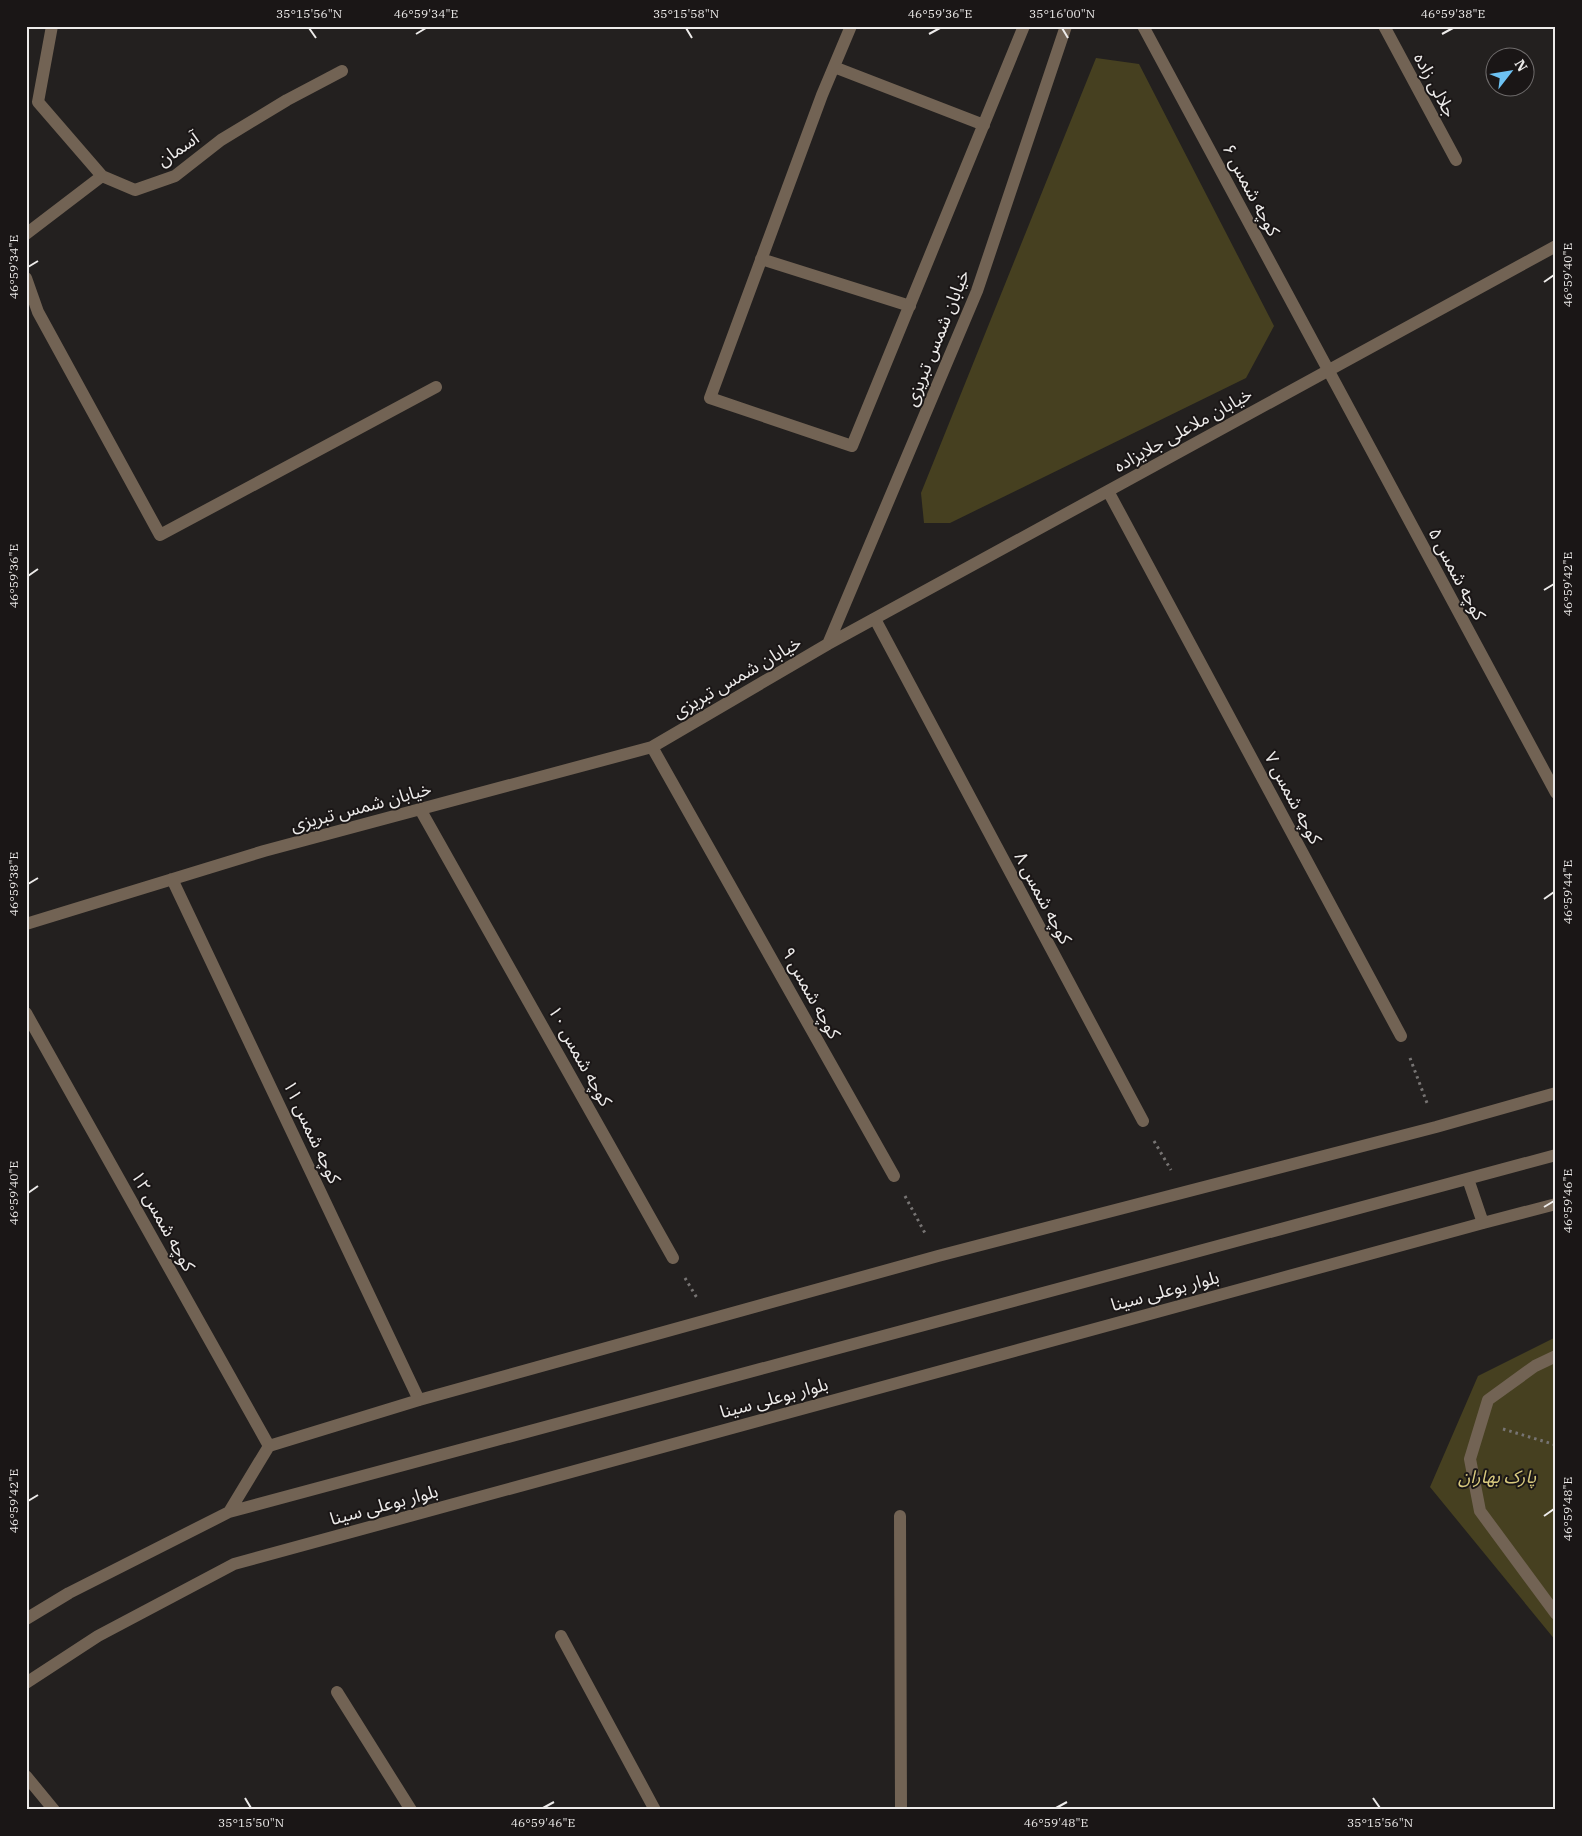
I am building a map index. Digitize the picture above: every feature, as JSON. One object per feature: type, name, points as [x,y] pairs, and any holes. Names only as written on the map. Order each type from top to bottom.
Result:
[{"type":"street","name":"آسمان","points":[[52,26],[38,102],[102,176],[135,190],[175,176],[221,140],[287,100],[342,71]]},
{"type":"street","points":[[851,26],[710,398],[852,446],[1024,26]]},
{"type":"street","name":"خیابان شمس تبریزی","points":[[26,924],[264,851],[652,747],[828,644],[977,291],[1066,26]]},
{"type":"street","name":"کوچه شمس ۶","points":[[1143,26],[1328,371]]},
{"type":"street","name":"جلالی زاده","points":[[1384,26],[1456,160]]},
{"type":"street","points":[[834,67],[984,125]]},
{"type":"street","points":[[26,234],[102,176]]},
{"type":"street","name":"خیابان ملاعلی جلایزاده","points":[[828,644],[1555,249]]},
{"type":"street","points":[[762,259],[910,306]]},
{"type":"street","points":[[26,278],[38,312],[160,535],[436,387]]},
{"type":"street","name":"کوچه شمس ۵","points":[[1328,371],[1556,793]]},
{"type":"street","name":"کوچه شمس ۷","points":[[1108,491],[1401,1036]]},
{"type":"street","name":"کوچه شمس ۸","points":[[875,619],[1143,1121]]},
{"type":"street","name":"کوچه شمس ۹","points":[[652,747],[894,1176]]},
{"type":"street","name":"کوچه شمس ۱۰","points":[[420,809],[673,1258]]},
{"type":"street","name":"کوچه شمس ۱۱","points":[[172,879],[419,1400]]},
{"type":"street","name":"کوچه شمس ۱۲","points":[[26,1013],[270,1446]]},
{"type":"street","points":[[229,1512],[270,1446],[419,1400],[938,1256],[1556,1094]]},
{"type":"street","name":"بلوار بوعلی سینا","points":[[26,1618],[69,1593],[229,1512],[1556,1155]]},
{"type":"street","points":[[1468,1180],[1483,1223]]},
{"type":"street","name":"بلوار بوعلی سینا","points":[[26,1683],[98,1636],[234,1564],[1556,1204]]},
{"type":"street","points":[[1556,1356],[1535,1366],[1488,1400],[1470,1459],[1480,1510],[1556,1614]]},
{"type":"street","points":[[900,1516],[901,1810]]},
{"type":"street","points":[[561,1636],[655,1810]]},
{"type":"street","points":[[338,1692],[411,1810]]},
{"type":"street","points":[[26,1776],[54,1810]]},
{"type":"path","points":[[1401,1036],[1436,1127]]},
{"type":"path","points":[[1143,1121],[1184,1191]]},
{"type":"path","points":[[894,1176],[938,1256]]},
{"type":"path","points":[[673,1258],[710,1320]]},
{"type":"path","points":[[1481,1422],[1556,1445]]},
{"type":"green space","points":[[1096,58],[1139,64],[1274,326],[1246,378],[950,523],[924,523],[921,493]]},
{"type":"green space","name":"پارک بهاران","points":[[1556,1337],[1556,1641],[1430,1487],[1478,1376]]}]
